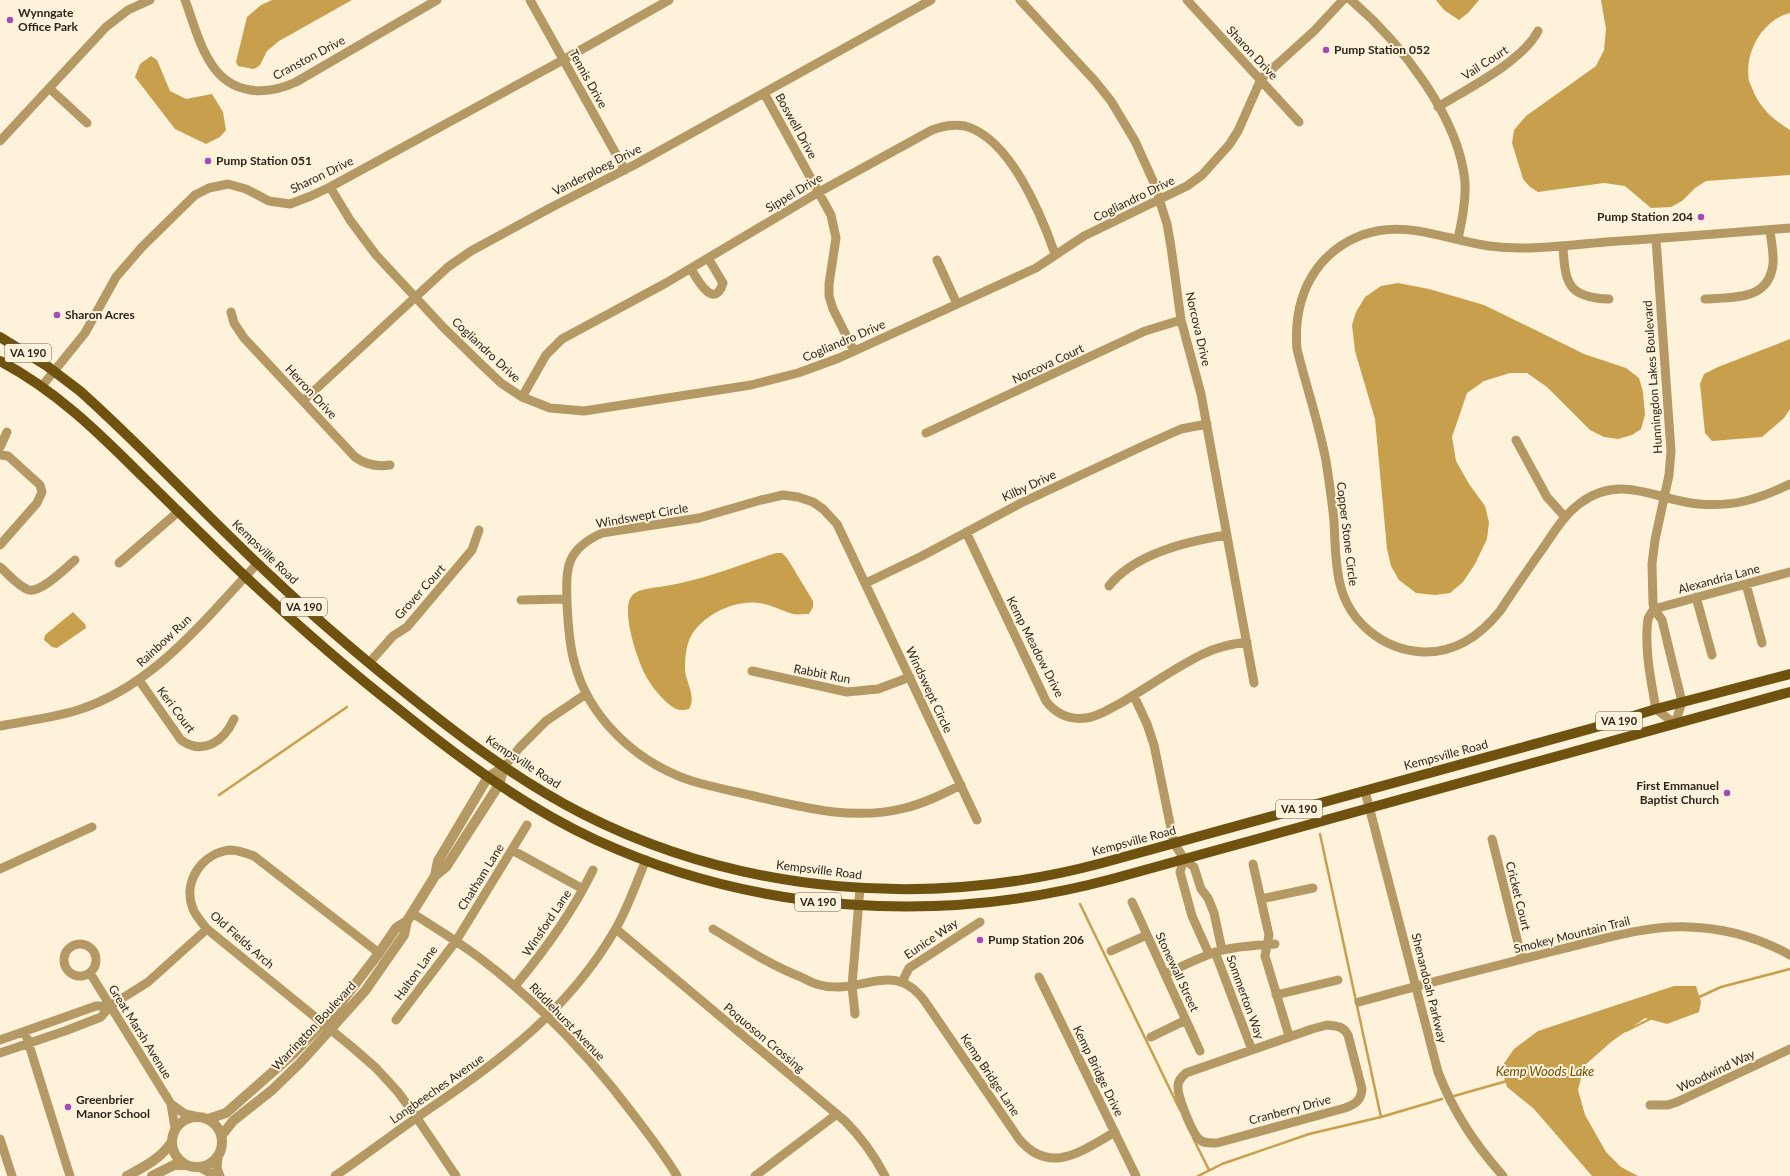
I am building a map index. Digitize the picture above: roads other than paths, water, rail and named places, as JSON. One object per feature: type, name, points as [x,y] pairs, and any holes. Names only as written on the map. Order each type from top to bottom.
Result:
[{"type":"main road","name":"Kempsville Road","points":[[0,337],[54,371],[90,400],[257,564],[316,618],[450,729],[504,767],[536,788],[584,814],[635,837],[674,852],[713,864],[766,876],[822,885],[860,888],[932,890],[1014,882],[1076,870],[1597,727],[1656,709],[1790,674]]},
{"type":"main road","name":"VA 190","points":[[0,361],[42,386],[82,417],[245,576],[311,636],[374,690],[451,751],[499,785],[595,839],[646,860],[685,874],[739,888],[794,899],[858,905],[932,907],[1008,900],[1084,886],[1790,692]]},
{"type":"street","points":[[0,141],[106,27],[128,10],[150,0]]},
{"type":"street","name":"Cranston Drive","points":[[185,0],[206,54],[217,73],[238,87],[263,92],[278,89],[296,82],[437,0]]},
{"type":"street","name":"Tennis Drive","points":[[530,0],[625,170]]},
{"type":"street","name":"Sharon Drive","points":[[42,386],[85,333],[116,277],[142,246],[195,195],[208,188],[228,184],[246,189],[269,201],[290,204],[311,196],[563,60],[669,0]]},
{"type":"street","name":"Vanderploeg Drive","points":[[303,401],[448,267],[471,251],[552,207],[625,170],[931,0]]},
{"type":"street","name":"Norcova Drive","points":[[1020,0],[1095,81],[1111,102],[1146,162],[1160,200],[1171,246],[1181,320],[1196,371],[1207,424],[1254,683]]},
{"type":"street","name":"Sharon Drive","points":[[1187,0],[1299,122]]},
{"type":"street","name":"Cogliandro Drive","points":[[330,186],[363,238],[416,297],[501,383],[522,397],[550,408],[575,411],[718,391],[774,380],[817,367],[854,351],[1036,268],[1084,236],[1186,186],[1202,175],[1216,162],[1238,131],[1261,80],[1314,31],[1343,0]]},
{"type":"street","points":[[1351,0],[1395,43],[1418,74],[1455,139],[1464,176],[1464,206],[1458,239]]},
{"type":"street","name":"Vail Court","points":[[1438,108],[1515,58],[1528,46],[1538,31]]},
{"type":"street","points":[[49,88],[87,123]]},
{"type":"street","name":"Boswell Drive","points":[[764,93],[831,216],[836,238],[829,284],[829,296],[833,309],[854,351]]},
{"type":"street","name":"Sippel Drive","points":[[522,397],[546,355],[562,339],[691,269],[819,192],[932,130],[943,126],[963,126],[979,132],[991,141],[1015,170],[1032,197],[1055,254]]},
{"type":"street","name":"Copper Stone Circle","points":[[1790,228],[1563,246],[1511,248],[1488,246],[1413,229],[1390,228],[1361,236],[1345,243],[1326,258],[1308,282],[1300,301],[1296,319],[1297,349],[1325,457],[1332,504],[1338,578],[1344,598],[1347,605],[1362,624],[1384,641],[1410,650],[1428,652],[1450,649],[1465,642],[1489,625],[1565,517],[1588,498],[1605,491],[1625,489],[1697,504],[1726,505],[1751,501],[1790,484]]},
{"type":"street","points":[[1705,299],[1744,296],[1754,293],[1765,284],[1771,274],[1773,264],[1770,230]]},
{"type":"street","name":"Hunningdon Lakes Boulevard","points":[[1656,239],[1671,437],[1669,475],[1655,540],[1651,586],[1654,609],[1662,620],[1682,702]]},
{"type":"street","points":[[1563,246],[1564,270],[1570,286],[1580,293],[1590,297],[1609,299]]},
{"type":"street","points":[[691,269],[706,292],[712,294],[717,293],[721,289],[723,283],[708,258]]},
{"type":"street","points":[[937,260],[957,304]]},
{"type":"street","name":"Herron Drive","points":[[231,312],[234,324],[244,338],[355,457],[370,465],[390,465]]},
{"type":"street","name":"Norcova Court","points":[[926,433],[1145,331],[1181,320]]},
{"type":"street","name":"Kilby Drive","points":[[866,582],[922,556],[1021,503],[1175,432],[1187,427],[1207,424]]},
{"type":"street","points":[[0,447],[7,432]]},
{"type":"street","points":[[1516,440],[1547,497],[1565,517]]},
{"type":"street","points":[[0,455],[8,456],[40,486],[42,492],[37,503],[0,546]]},
{"type":"street","name":"Windswept Circle","points":[[961,786],[906,808],[867,814],[848,814],[812,809],[699,782],[651,763],[630,748],[604,721],[586,694],[574,661],[568,623],[567,571],[576,550],[587,540],[602,533],[699,518],[783,495],[798,497],[813,502],[831,516],[837,524],[866,582],[977,820]]},
{"type":"street","points":[[119,563],[179,511]]},
{"type":"street","name":"Grover Court","points":[[369,663],[393,636],[407,628],[472,550],[479,530]]},
{"type":"street","name":"Kemp Meadow Drive","points":[[966,532],[1034,677],[1050,706],[1064,715],[1074,718],[1097,716],[1134,696],[1203,654],[1217,648],[1247,642]]},
{"type":"street","points":[[1108,586],[1116,576],[1133,565],[1165,551],[1189,543],[1227,535]]},
{"type":"street","points":[[0,567],[24,587],[32,591],[41,588],[75,560]]},
{"type":"street","name":"Rainbow Run","points":[[0,726],[79,710],[101,701],[139,680],[174,652],[257,564]]},
{"type":"street","name":"Alexandria Lane","points":[[1654,609],[1790,572]]},
{"type":"street","points":[[1746,584],[1762,643]]},
{"type":"street","points":[[1696,597],[1712,655]]},
{"type":"street","points":[[521,600],[567,599]]},
{"type":"street","name":"Hunningdon Lakes Boulevard","points":[[1654,609],[1648,618],[1648,668],[1656,709]]},
{"type":"street","name":"Rabbit Run","points":[[752,671],[847,692],[878,689],[910,677]]},
{"type":"street","name":"Keri Court","points":[[139,680],[182,740],[188,745],[199,748],[211,745],[224,735],[234,719]]},
{"type":"street","points":[[504,767],[520,747],[546,721],[586,694]]},
{"type":"street","points":[[1134,696],[1147,724],[1154,745],[1174,843],[1184,859]]},
{"type":"street","points":[[1656,709],[1675,724],[1682,702]]},
{"type":"street","name":"Warrington Boulevard","points":[[435,876],[438,861],[488,777],[504,767]]},
{"type":"street","name":"Warrington Boulevard","points":[[208,1119],[226,1113],[365,992],[404,935],[410,917],[435,876],[446,867],[499,785],[504,767]]},
{"type":"street","name":"Shenandoah Parkway","points":[[1365,791],[1438,1072],[1447,1096],[1468,1132],[1503,1176]]},
{"type":"street","name":"Chatham Lane","points":[[456,941],[527,825]]},
{"type":"street","points":[[0,869],[92,827]]},
{"type":"street","name":"Cricket Court","points":[[1492,839],[1522,959]]},
{"type":"street","name":"Old Fields Arch","points":[[379,953],[263,862],[243,851],[231,850],[214,855],[200,865],[194,875],[190,886],[190,897],[193,909],[207,929],[376,1068],[398,1092],[456,1176]]},
{"type":"street","points":[[512,850],[583,889]]},
{"type":"street","name":"Sommerton Way","points":[[1215,952],[1214,913],[1201,888],[1194,867],[1184,859],[1180,872],[1192,916],[1215,952],[1252,1050]]},
{"type":"street","name":"Longbeeches Avenue","points":[[335,1176],[494,1063],[531,1034],[549,1016],[573,988],[616,929],[646,860]]},
{"type":"street","points":[[1253,864],[1271,944],[1265,956],[1289,1036]]},
{"type":"street","name":"Winsford Lane","points":[[515,986],[550,944],[593,870]]},
{"type":"street","points":[[855,1014],[852,986],[860,888]]},
{"type":"street","points":[[1261,899],[1312,888]]},
{"type":"street","name":"Stonewall Street","points":[[1132,902],[1200,1051]]},
{"type":"street","name":"Warrington Boulevard","points":[[222,1136],[233,1121],[272,1090],[326,1027],[337,1008],[396,928],[410,917]]},
{"type":"street","name":"Riddlehurst Avenue","points":[[410,917],[456,941],[515,986],[549,1016],[583,1052],[616,1091],[677,1176]]},
{"type":"street","name":"Eunice Way","points":[[902,982],[909,968],[980,922]]},
{"type":"street","name":"Smokey Mountain Trail","points":[[1359,1002],[1416,986],[1636,931],[1671,927],[1713,929],[1733,933],[1752,938],[1790,955]]},
{"type":"street","points":[[0,1053],[102,1017],[110,1006],[148,982],[207,929]]},
{"type":"street","name":"Poquoson Crossing","points":[[616,929],[837,1114],[862,1138],[876,1158],[885,1176]]},
{"type":"street","name":"Kemp Bridge Lane","points":[[713,929],[789,973],[820,985],[852,986],[874,981],[889,980],[902,982],[912,987],[920,994],[1019,1140],[1033,1154],[1049,1160],[1065,1158],[1074,1155],[1115,1132]]},
{"type":"street","points":[[1111,952],[1147,935]]},
{"type":"street","name":"Halton Lane","points":[[396,1020],[449,947],[456,941]]},
{"type":"street","points":[[1166,974],[1215,952],[1271,944]]},
{"type":"street","name":"Great Marsh Avenue","points":[[90,973],[171,1104],[175,1128]]},
{"type":"street","name":"Kemp Bridge Drive","points":[[1039,977],[1136,1176]]},
{"type":"street","points":[[1276,995],[1338,980]]},
{"type":"street","points":[[0,1040],[96,1006],[110,1006]]},
{"type":"street","points":[[1151,1036],[1186,1020]]},
{"type":"street","name":"Cranberry Drive","points":[[1326,1025],[1340,1026],[1345,1029],[1348,1035],[1362,1089],[1358,1102],[1345,1108],[1217,1143],[1204,1142],[1198,1138],[1184,1109],[1177,1088],[1178,1082],[1186,1073],[1252,1050],[1289,1036],[1326,1025]]},
{"type":"street","points":[[25,1032],[70,1176]]},
{"type":"street","name":"Woodwind Way","points":[[1650,1105],[1668,1105],[1677,1102],[1790,1050]]},
{"type":"street","name":"Great Marsh Avenue","points":[[171,1104],[185,1114],[195,1116]]},
{"type":"street","points":[[755,1176],[837,1114]]},
{"type":"street","points":[[127,1176],[152,1162],[166,1151],[171,1143],[175,1128],[184,1120],[195,1116],[208,1119],[214,1123],[222,1136],[223,1143],[218,1157],[217,1168],[220,1176]]},
{"type":"street","points":[[0,1139],[12,1176]]},
{"type":"street","points":[[171,1143],[175,1156],[185,1165]]},
{"type":"street","points":[[200,1168],[213,1162],[218,1157]]},
{"type":"street","points":[[152,1176],[174,1165],[185,1165],[200,1168],[216,1176]]},
{"type":"water","points":[[272,0],[352,0],[279,41],[267,51],[260,65],[256,68],[253,69],[238,66],[236,62],[247,17],[261,5]]},
{"type":"water","points":[[1436,0],[1479,0],[1468,13],[1459,20],[1444,10]]},
{"type":"water","points":[[1601,0],[1790,0],[1790,13],[1771,23],[1763,30],[1757,39],[1752,49],[1748,70],[1749,82],[1761,105],[1774,118],[1790,130],[1790,175],[1706,181],[1695,188],[1682,201],[1671,207],[1651,208],[1625,186],[1604,183],[1538,192],[1530,187],[1523,179],[1512,143],[1514,130],[1526,116],[1596,66],[1604,50],[1606,29]]},
{"type":"water","points":[[151,56],[157,60],[170,91],[186,99],[212,94],[223,112],[226,130],[220,137],[206,144],[175,129],[135,77],[140,64]]},
{"type":"water","points":[[1398,283],[1429,289],[1484,305],[1584,354],[1626,368],[1639,378],[1643,392],[1645,415],[1641,429],[1632,435],[1618,439],[1604,437],[1590,430],[1547,387],[1527,373],[1510,373],[1484,381],[1467,393],[1452,437],[1456,461],[1469,484],[1485,506],[1489,522],[1487,539],[1475,564],[1463,582],[1450,593],[1435,595],[1416,593],[1399,580],[1391,566],[1387,549],[1375,419],[1355,351],[1352,325],[1356,312],[1365,297],[1381,286]]},
{"type":"water","points":[[1790,339],[1790,409],[1784,418],[1762,437],[1712,441],[1705,433],[1700,384],[1704,374],[1718,367]]},
{"type":"water","points":[[776,553],[782,553],[787,558],[813,601],[813,607],[809,614],[793,614],[767,605],[749,603],[729,607],[710,616],[695,630],[690,638],[687,649],[685,668],[692,699],[689,709],[680,710],[670,705],[660,696],[646,676],[635,649],[628,614],[628,604],[631,597],[642,590],[693,580]]},
{"type":"water","points":[[73,612],[85,624],[86,628],[57,648],[52,647],[44,640],[45,635]]},
{"type":"water","name":"Kemp Woods Lake","points":[[1674,986],[1696,986],[1701,1002],[1699,1012],[1667,1024],[1645,1018],[1611,1042],[1584,1066],[1578,1090],[1585,1115],[1606,1152],[1621,1167],[1638,1176],[1592,1176],[1534,1109],[1507,1087],[1501,1068],[1514,1049],[1538,1031]]},
{"type":"waterway","points":[[219,795],[347,707]]},
{"type":"waterway","points":[[1320,834],[1381,1117]]},
{"type":"waterway","points":[[1080,904],[1180,1110]]},
{"type":"waterway","points":[[1697,998],[1721,987],[1790,969]]},
{"type":"waterway","points":[[1626,1031],[1652,1018]]},
{"type":"waterway","points":[[1454,1096],[1507,1081]]},
{"type":"waterway","points":[[1198,1176],[1222,1164],[1309,1134],[1381,1117],[1442,1099]]},
{"type":"waterway","points":[[1193,1138],[1209,1170]]},
{"type":"place","name":"Wynngate Office Park","points":[[10,20]]},
{"type":"place","name":"Pump Station 052","points":[[1326,50]]},
{"type":"place","name":"Pump Station 051","points":[[208,161]]},
{"type":"place","name":"Pump Station 204","points":[[1701,217]]},
{"type":"place","name":"Sharon Acres","points":[[57,315]]},
{"type":"place","name":"First Emmanuel Baptist Church","points":[[1727,793]]},
{"type":"place","name":"Pump Station 206","points":[[980,940]]},
{"type":"place","name":"Greenbrier Manor School","points":[[68,1107]]}]
